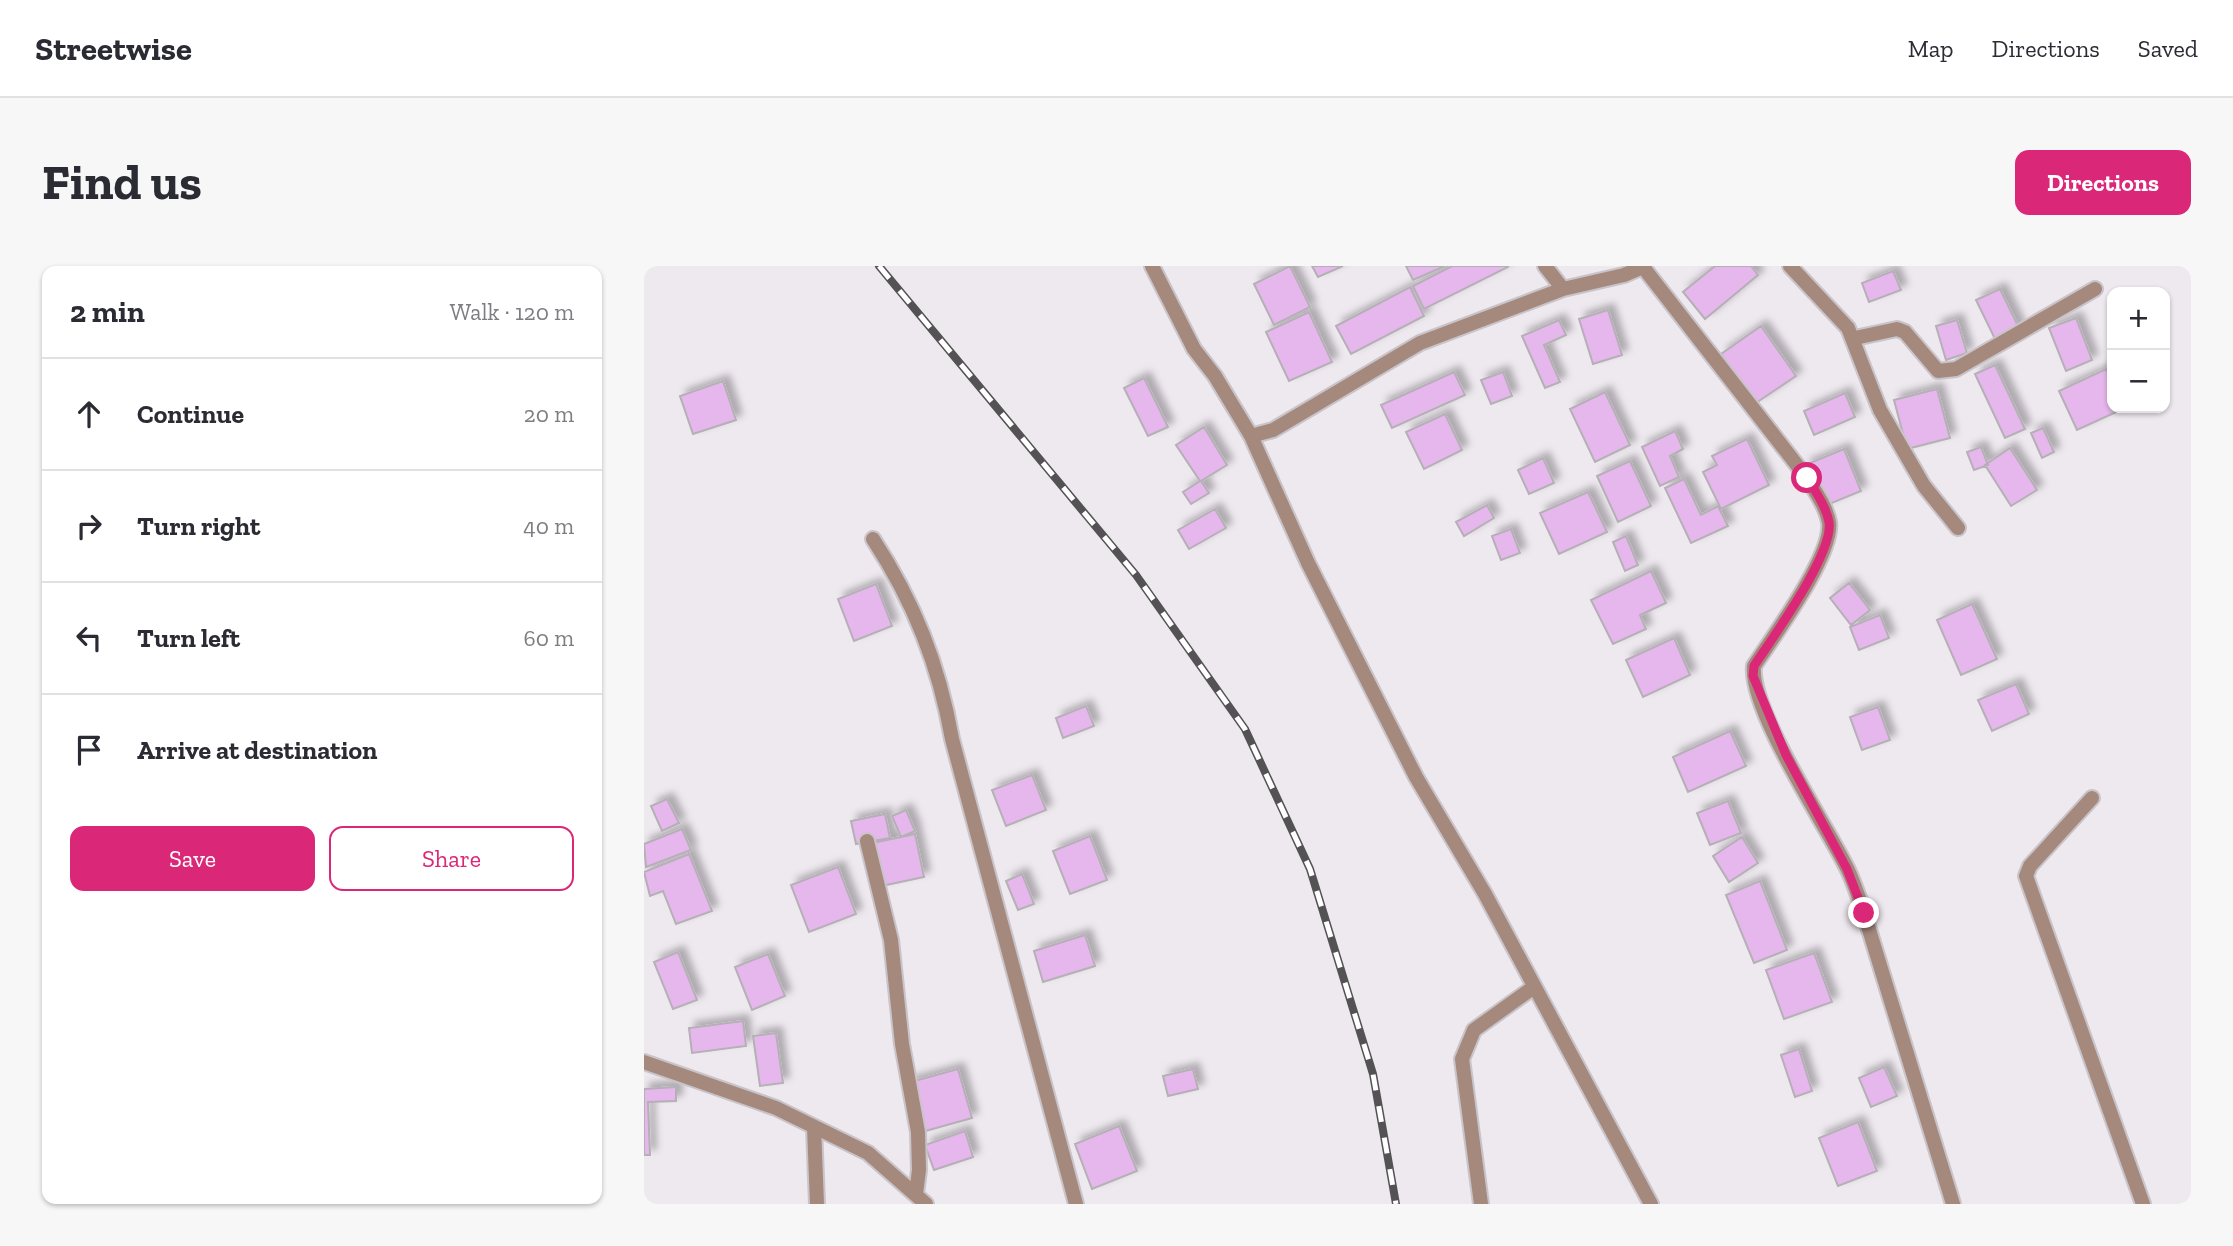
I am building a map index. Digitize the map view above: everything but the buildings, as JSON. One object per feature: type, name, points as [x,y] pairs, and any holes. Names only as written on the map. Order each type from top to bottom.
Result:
[{"type":"street","points":[[1152,266],[1194,349],[1215,376],[1251,436],[1308,564],[1416,777],[1485,894],[1651,1204]]},
{"type":"street","points":[[1545,266],[1563,289]]},
{"type":"street","points":[[1251,436],[1273,430],[1420,343],[1563,289],[1624,275],[1644,266],[1807,478],[1827,513],[1830,524],[1825,549],[1754,666],[1754,684],[1786,755],[1847,869],[1864,913],[1953,1204]]},
{"type":"street","points":[[1790,266],[1855,338],[1880,410],[1924,486],[1958,528]]},
{"type":"street","points":[[1855,338],[1897,329],[1905,332],[1938,371],[1945,372],[1956,369],[2095,289]]},
{"type":"street","points":[[873,539],[893,569],[938,670],[952,738],[1076,1204]]},
{"type":"street","points":[[2092,798],[2030,866],[2026,876],[2143,1204]]},
{"type":"street","points":[[867,841],[891,940],[902,1044],[918,1132],[921,1199]]},
{"type":"street","points":[[1481,1204],[1462,1059],[1474,1030],[1534,987]]},
{"type":"street","points":[[644,1062],[776,1108],[868,1153],[921,1199]]},
{"type":"street","points":[[814,1127],[817,1204]]},
{"type":"railway","points":[[879,266],[1136,575],[1245,729],[1310,869],[1373,1074],[1396,1204]]},
{"type":"route","points":[[1807,478],[1819,497],[1830,524],[1825,549],[1787,616],[1754,666],[1754,684],[1821,825],[1847,869],[1864,913]]}]
